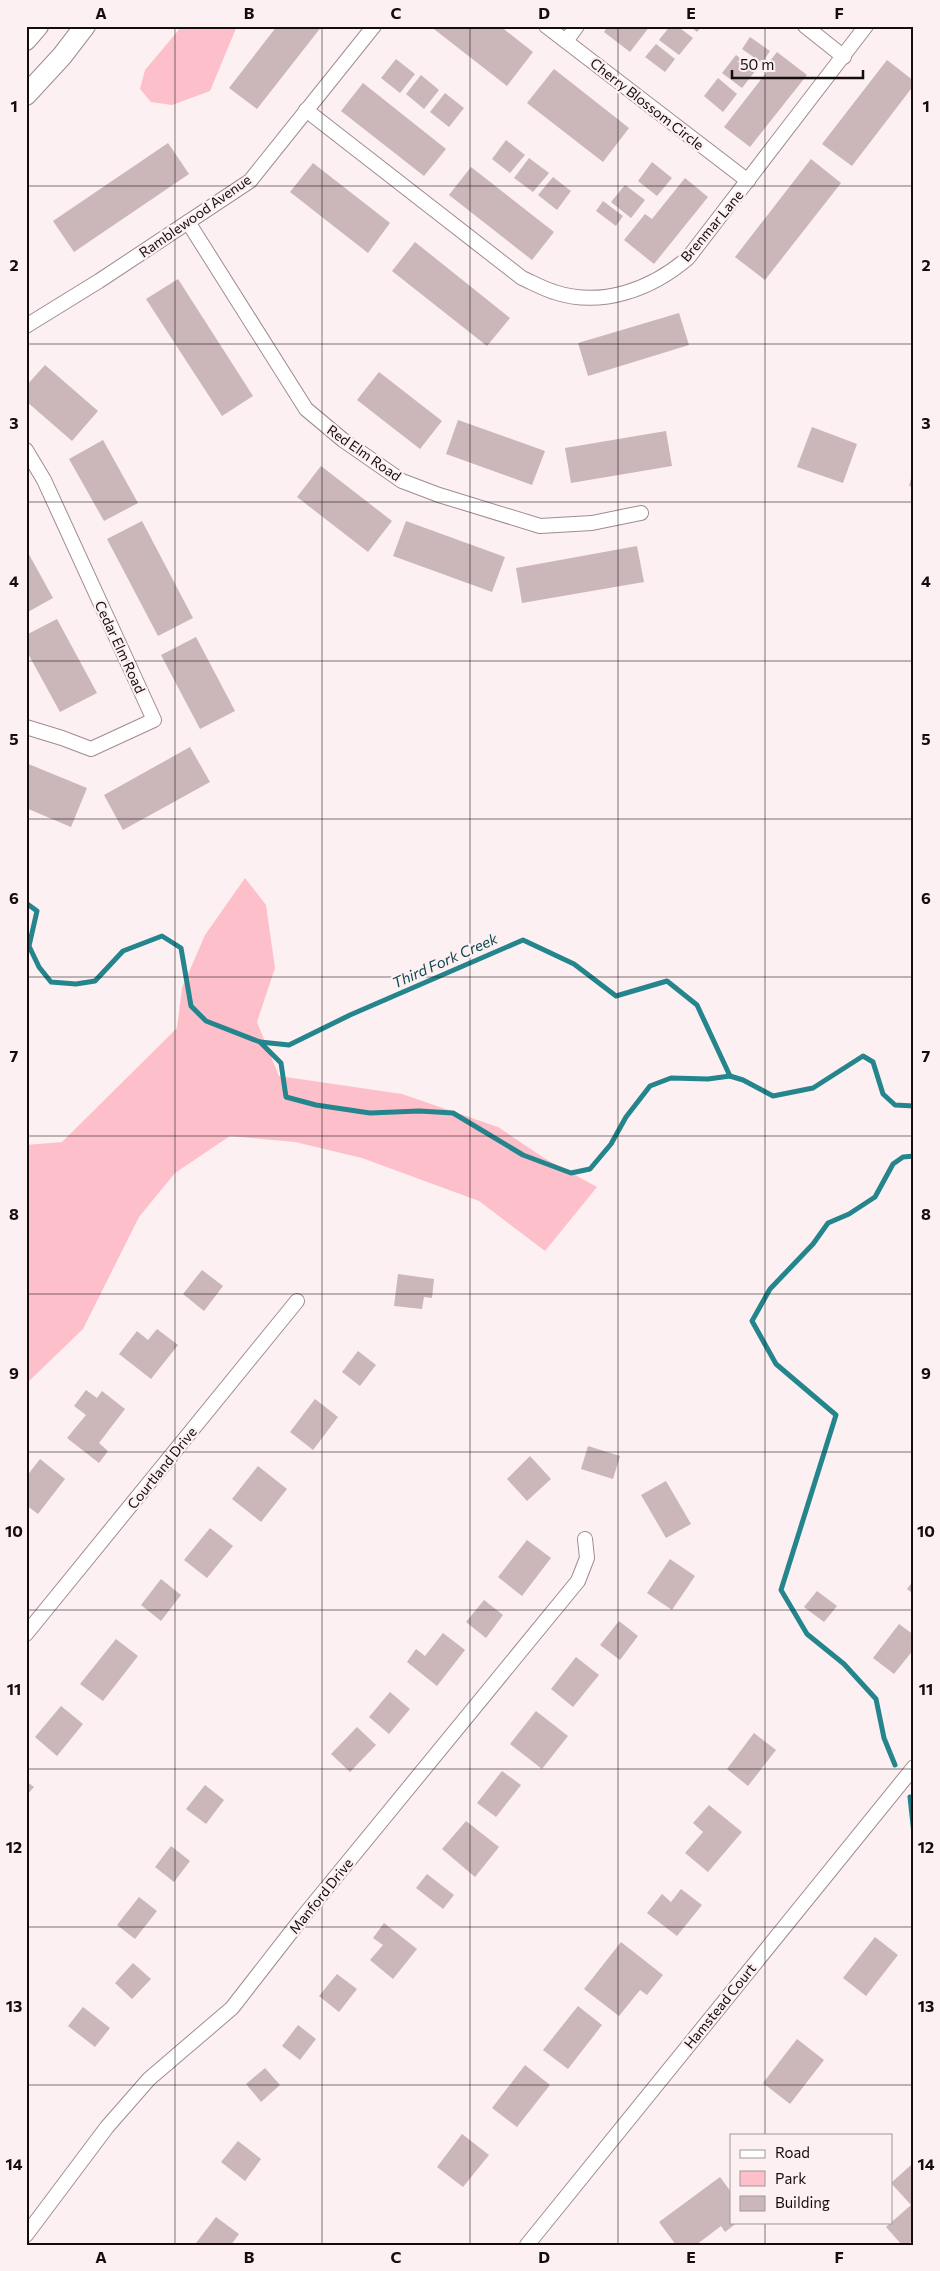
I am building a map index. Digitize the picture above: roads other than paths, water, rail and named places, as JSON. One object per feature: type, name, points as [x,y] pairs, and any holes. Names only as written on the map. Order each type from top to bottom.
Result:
[{"type":"street","points":[[26,40],[38,26]]},
{"type":"street","points":[[26,96],[62,56],[85,26]]},
{"type":"street","name":"Ramblewood Avenue","points":[[26,326],[99,281],[250,181],[374,26]]},
{"type":"street","name":"Cherry Blossom Circle","points":[[546,26],[748,181]]},
{"type":"street","points":[[566,40],[577,26]]},
{"type":"street","points":[[805,26],[844,57]]},
{"type":"street","name":"Brenmar Lane","points":[[306,110],[522,278],[554,292],[570,296],[609,296],[625,293],[660,280],[673,271],[700,244],[866,26]]},
{"type":"street","name":"Red Elm Road","points":[[188,222],[306,409],[343,440],[402,481],[439,495],[540,526],[592,522],[641,513]]},
{"type":"street","name":"Cedar Elm Road","points":[[26,450],[44,480],[154,720],[91,750],[62,738],[26,727]]},
{"type":"street","name":"Courtland Drive","points":[[26,1634],[297,1301]]},
{"type":"street","name":"Manford Drive","points":[[26,2235],[108,2127],[149,2079],[232,2008],[302,1918],[566,1596],[578,1581],[588,1558],[585,1539]]},
{"type":"street","name":"Hamstead Court","points":[[526,2245],[914,1768]]},
{"type":"waterway","name":"Third Fork Creek","points":[[26,903],[37,911],[29,946],[39,967],[51,982],[76,984],[95,981],[123,951],[162,936],[181,948],[191,1006],[206,1021],[260,1042],[289,1045],[350,1015],[523,940],[574,964],[616,996],[667,981],[697,1005],[730,1076]]},
{"type":"waterway","points":[[260,1042],[281,1063],[286,1097],[316,1105],[370,1113],[419,1111],[453,1113],[523,1155],[571,1173],[590,1169],[611,1144],[626,1117],[650,1086],[671,1078],[708,1079],[730,1076],[743,1080],[773,1096],[813,1088],[863,1056],[873,1062],[883,1094],[895,1105],[914,1106]]},
{"type":"waterway","points":[[895,1765],[884,1738],[876,1699],[844,1664],[807,1634],[781,1590],[836,1415],[776,1364],[752,1321],[770,1289],[813,1244],[828,1223],[849,1214],[875,1197],[893,1164],[903,1157],[914,1156]]},
{"type":"waterway","points":[[910,1797],[914,1834]]}]
